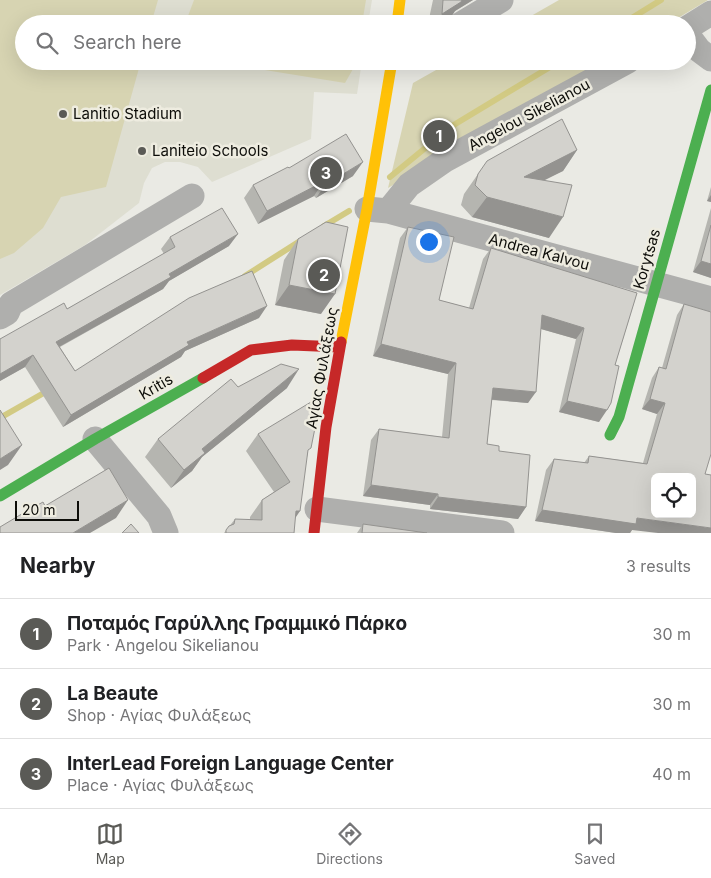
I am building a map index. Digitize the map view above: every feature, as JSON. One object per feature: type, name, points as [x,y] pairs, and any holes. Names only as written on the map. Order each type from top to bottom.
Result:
[{"type":"street","points":[[398,15],[400,0]]},
{"type":"street","points":[[476,15],[501,0]]},
{"type":"street","points":[[696,22],[711,13]]},
{"type":"street","points":[[696,46],[711,60]]},
{"type":"street","name":"Αγίας Φυλάξεως","points":[[314,533],[326,427],[340,347],[378,210],[391,70]]},
{"type":"street","name":"Angelou Sikelianou","points":[[378,210],[445,160],[611,70]]},
{"type":"street","name":"Korytsas","points":[[610,435],[619,417],[711,90]]},
{"type":"street","points":[[4,308],[192,196]]},
{"type":"street","name":"Andrea Kalvou","points":[[378,210],[711,299]]},
{"type":"street","name":"Kritis","points":[[0,496],[250,350],[292,345],[340,347]]},
{"type":"street","points":[[95,439],[159,516],[166,533]]},
{"type":"street","points":[[316,509],[502,533]]},
{"type":"shaded area","name":"Laniteio Schools","points":[[0,0],[372,0],[370,15],[15,15],[15,70],[361,70],[357,94],[314,92],[311,139],[212,182],[198,167],[180,162],[165,162],[152,168],[144,183],[139,203],[85,245],[0,295]]},
{"type":"shaded area","name":"Lanitio Stadium","points":[[0,0],[158,0],[154,15],[15,15],[15,70],[138,70],[106,187],[61,197],[43,228],[14,253],[0,259]]},
{"type":"shaded area","points":[[194,0],[366,0],[364,15],[188,15]]},
{"type":"shaded area","points":[[559,0],[708,0],[683,15],[533,15]]},
{"type":"shaded area","points":[[265,70],[352,70],[345,83]]},
{"type":"shaded area","points":[[436,70],[589,70],[388,188],[413,83]]},
{"type":"building","points":[[443,0],[462,0],[442,14]]},
{"type":"building","points":[[562,119],[577,150],[524,177],[572,185],[563,217],[487,197],[475,185],[478,174],[487,161]]},
{"type":"building","points":[[346,134],[363,162],[325,185],[323,182],[267,211],[253,185],[289,168]]},
{"type":"building","points":[[222,208],[238,234],[169,274],[171,277],[56,342],[75,371],[189,298],[252,271],[267,306],[187,342],[189,345],[71,415],[33,355],[0,374],[0,339],[64,303],[67,309],[175,247],[170,237]]},
{"type":"building","points":[[326,222],[348,227],[335,294],[289,285],[298,239]]},
{"type":"building","points":[[711,225],[711,264],[701,261]]},
{"type":"building","points":[[408,227],[454,237],[439,300],[473,309],[491,248],[637,293],[615,365],[619,366],[611,403],[607,410],[567,401],[584,328],[542,315],[536,392],[493,388],[487,444],[499,446],[499,451],[530,455],[526,507],[438,497],[438,494],[371,485],[379,429],[449,438],[456,363],[381,344]]},
{"type":"building","points":[[684,304],[711,312],[711,454],[705,474],[711,475],[711,528],[637,518],[636,524],[542,510],[554,459],[588,463],[589,456],[647,464],[665,403],[650,399],[659,367],[666,369]]},
{"type":"building","points":[[281,364],[299,369],[202,449],[205,453],[184,470],[158,439],[231,379],[238,387]]},
{"type":"building","points":[[311,402],[318,413],[311,448],[308,450],[300,511],[296,511],[294,533],[226,533],[229,526],[234,524],[235,519],[262,520],[262,500],[290,482],[258,434]]},
{"type":"building","points":[[0,410],[22,445],[0,459]]},
{"type":"building","points":[[109,468],[128,500],[73,533],[0,533],[0,527],[20,515],[43,502],[45,506]]},
{"type":"building","points":[[131,524],[139,533],[122,533]]},
{"type":"building","points":[[363,524],[427,533],[362,533]]},
{"type":"waterway","points":[[637,15],[661,0]]},
{"type":"waterway","points":[[390,177],[452,126],[545,70]]},
{"type":"waterway","points":[[324,226],[349,211]]},
{"type":"waterway","points":[[245,276],[300,241]]},
{"type":"waterway","points":[[0,418],[49,390]]},
{"type":"traffic: fast","points":[[610,435],[619,417],[711,90]]},
{"type":"traffic: fast","points":[[0,496],[95,439],[203,378]]},
{"type":"traffic: slow","points":[[398,15],[400,0]]},
{"type":"traffic: slow","points":[[341,342],[367,209],[390,70]]},
{"type":"traffic: jam","points":[[314,533],[326,427],[341,342]]},
{"type":"traffic: jam","points":[[203,378],[251,350],[292,345],[340,347]]},
{"type":"place","name":"Lanitio Stadium","points":[[63,114]]},
{"type":"place","name":"Ποταμός Γαρύλλης Γραμμικό Πάρκο","points":[[439,136]]},
{"type":"place","name":"Laniteio Schools","points":[[142,151]]},
{"type":"place","name":"InterLead Foreign Language Center","points":[[326,173]]},
{"type":"place","name":"La Beaute","points":[[324,275]]}]
